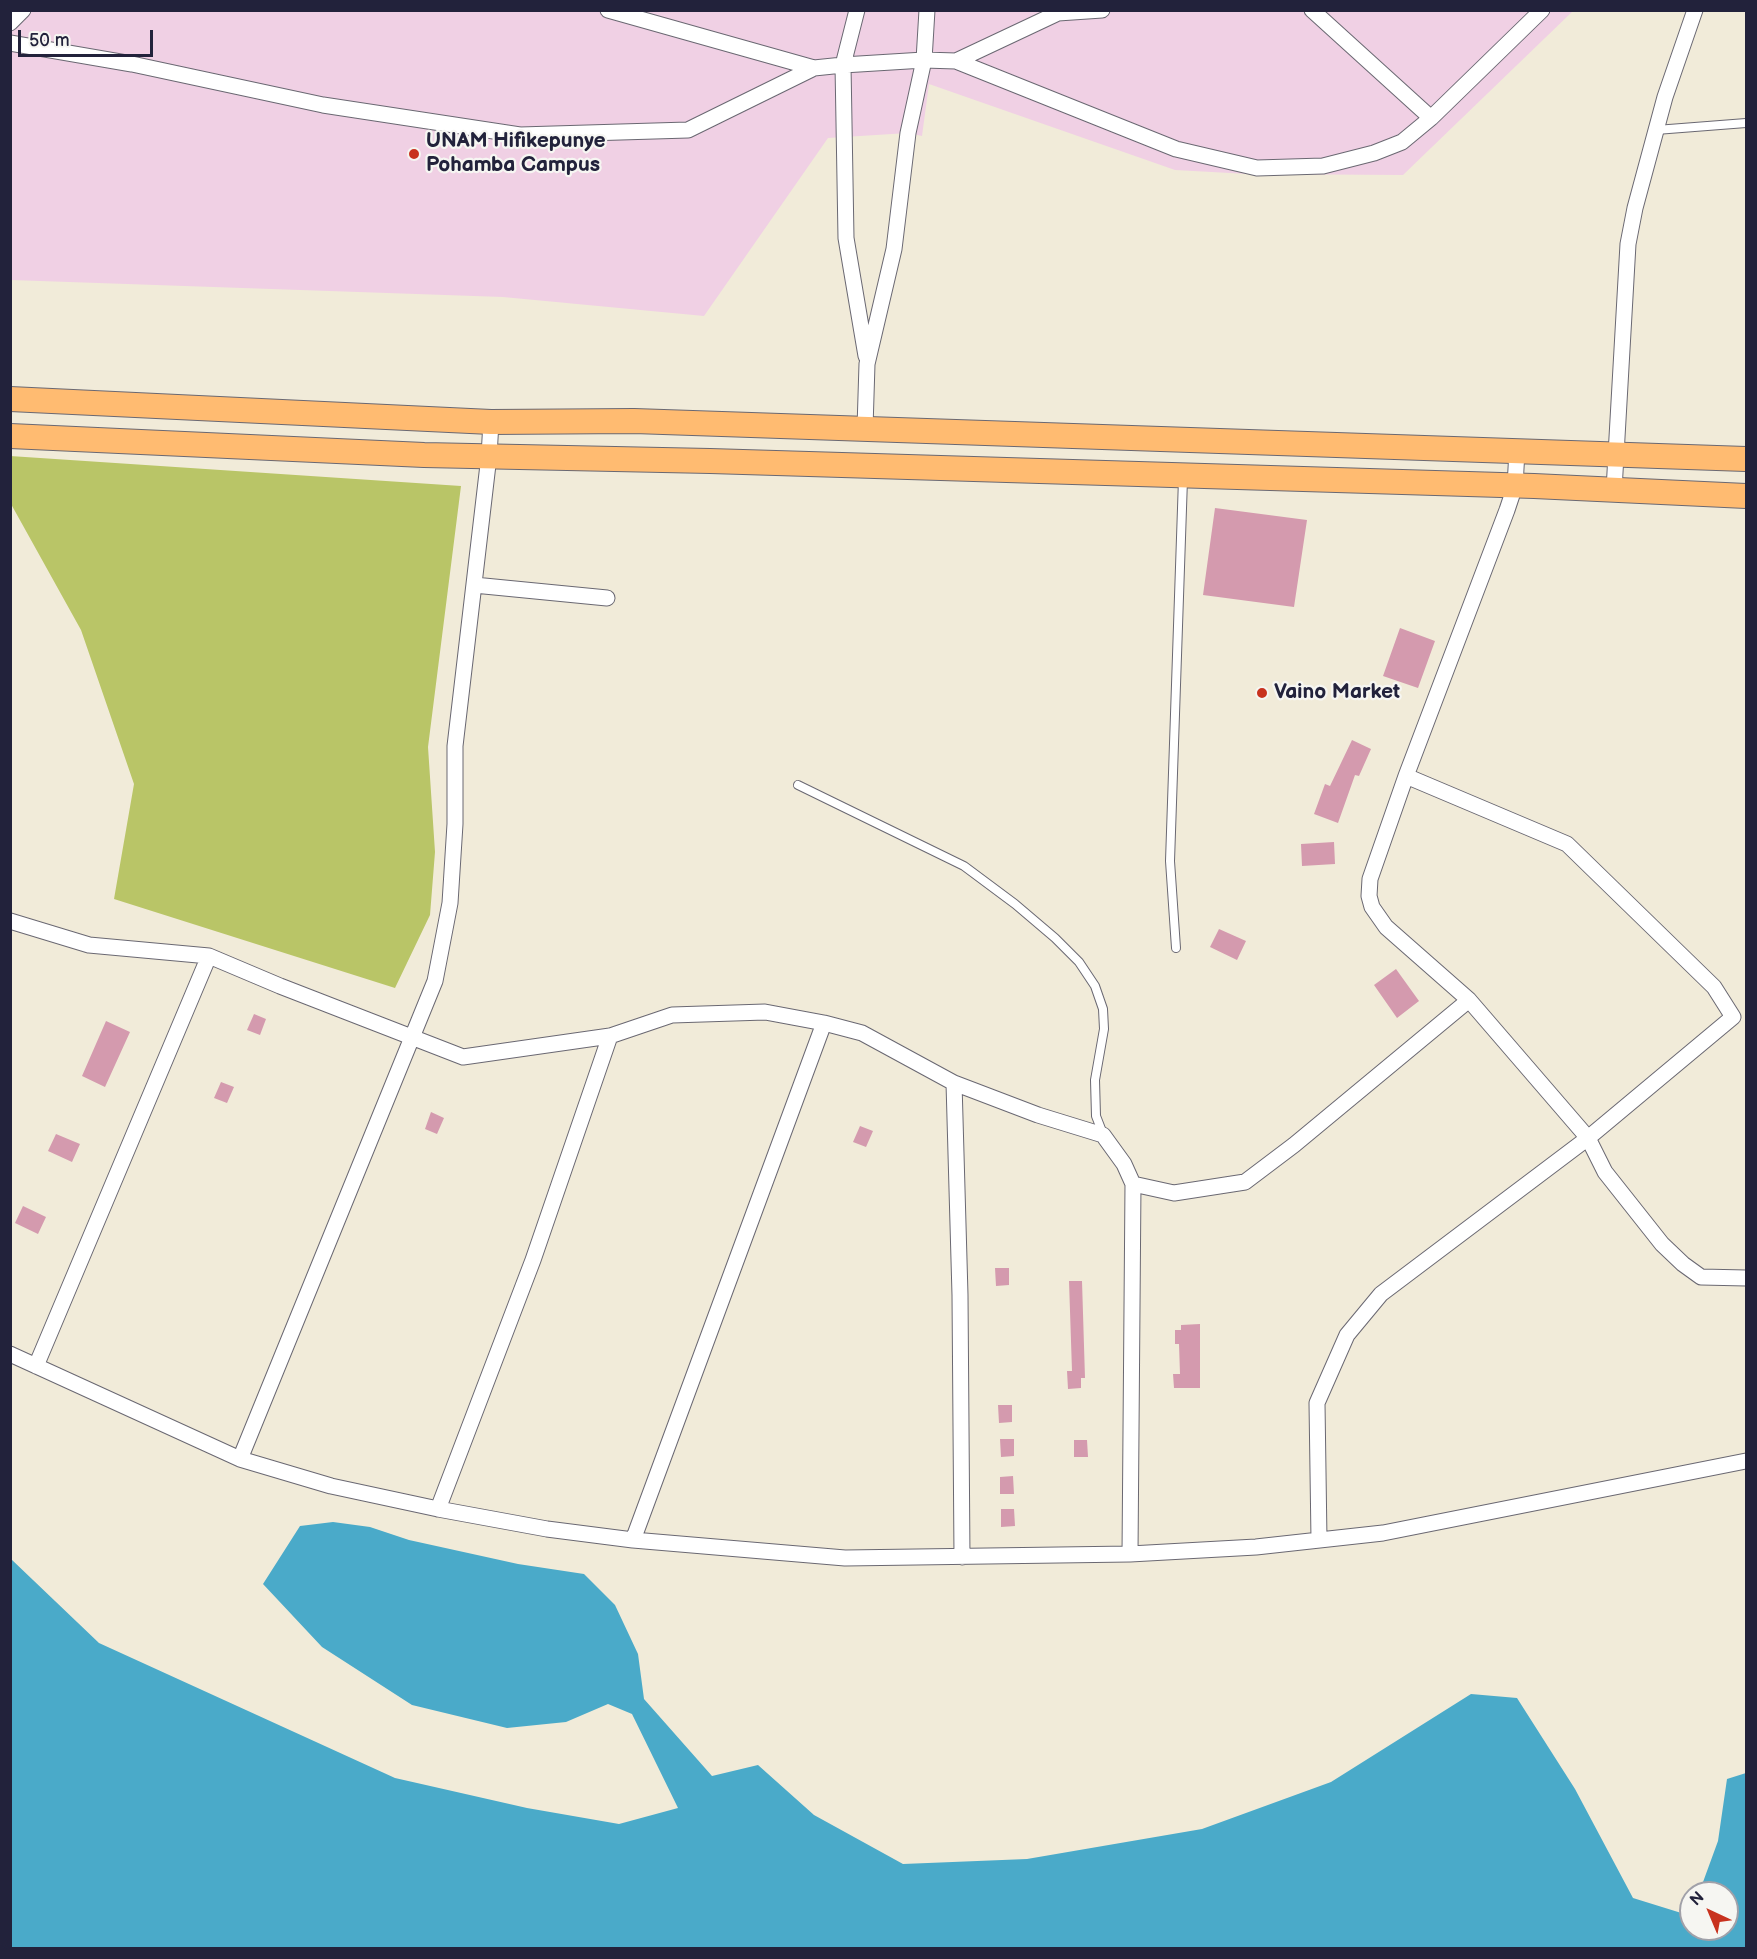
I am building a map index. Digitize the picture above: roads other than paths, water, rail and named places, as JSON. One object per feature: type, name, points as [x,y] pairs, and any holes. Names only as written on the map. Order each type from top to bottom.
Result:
[{"type":"main road","points":[[10,399],[491,422],[634,421],[1746,459]]},
{"type":"main road","points":[[861,467],[865,428]]},
{"type":"main road","points":[[10,436],[424,455],[1515,486],[1746,496]]},
{"type":"street","points":[[10,23],[23,10]]},
{"type":"street","points":[[608,10],[814,68]]},
{"type":"street","points":[[857,10],[843,64],[846,238],[867,364],[865,428]]},
{"type":"street","points":[[867,364],[894,249],[908,134],[924,60],[927,10]]},
{"type":"street","points":[[956,62],[1058,13],[1102,10]]},
{"type":"street","points":[[1312,10],[1431,118]]},
{"type":"street","points":[[10,43],[132,64],[322,105],[520,135],[688,130],[814,68],[843,64],[924,60],[956,62],[1176,150],[1257,168],[1323,166],[1374,153],[1402,142],[1431,118],[1542,10]]},
{"type":"street","points":[[1614,490],[1628,244],[1635,208],[1665,97],[1695,10]]},
{"type":"street","points":[[240,1459],[435,981],[450,903],[455,824],[455,746],[491,422]]},
{"type":"street","points":[[1517,451],[1515,486],[1406,776],[1370,879],[1369,896],[1372,908],[1386,927],[1469,1000],[1588,1138],[1605,1172],[1662,1244],[1701,1277],[1746,1278]]},
{"type":"street","points":[[474,585],[607,598]]},
{"type":"street","points":[[1319,1540],[1317,1403],[1347,1335],[1381,1294],[1588,1138],[1733,1017],[1714,987],[1567,844],[1406,776]]},
{"type":"street","points":[[10,921],[90,945],[209,956],[463,1057],[610,1036],[672,1015],[765,1012],[824,1023],[862,1033],[954,1083],[1038,1115],[1103,1135],[1125,1164],[1133,1184],[1130,1554]]},
{"type":"street","points":[[36,1366],[209,956]]},
{"type":"street","points":[[1133,1184],[1174,1193],[1245,1182],[1294,1145],[1469,1000]]},
{"type":"street","points":[[633,1540],[824,1023]]},
{"type":"street","points":[[438,1509],[532,1260],[610,1036]]},
{"type":"street","points":[[954,1083],[960,1295],[962,1557]]},
{"type":"street","points":[[10,1354],[240,1459],[331,1486],[438,1509],[547,1528],[633,1540],[845,1558],[1130,1554],[1256,1547],[1383,1533],[1746,1461]]},
{"type":"lane","points":[[1656,130],[1746,123]]},
{"type":"lane","points":[[1176,948],[1170,861],[1183,476]]},
{"type":"lane","points":[[798,785],[964,866],[1015,904],[1079,962],[1095,986],[1103,1009],[1104,1029],[1095,1080],[1096,1116],[1103,1135]]},
{"type":"water","points":[[333,1522],[370,1527],[409,1540],[518,1564],[584,1574],[615,1605],[638,1654],[644,1699],[712,1776],[758,1765],[814,1815],[903,1864],[1027,1859],[1202,1829],[1331,1782],[1471,1694],[1517,1698],[1575,1789],[1633,1898],[1679,1912],[1679,1941],[1739,1941],[1739,1881],[1703,1881],[1718,1841],[1727,1779],[1746,1773],[1746,1948],[11,1948],[11,1559],[99,1643],[395,1778],[527,1808],[619,1824],[678,1808],[632,1714],[608,1704],[566,1722],[507,1728],[412,1705],[322,1647],[263,1584],[300,1526]]},
{"type":"place","name":"UNAM Hifikepunye Pohamba Campus","points":[[414,154]]},
{"type":"place","name":"Vaino Market","points":[[1262,693]]}]
